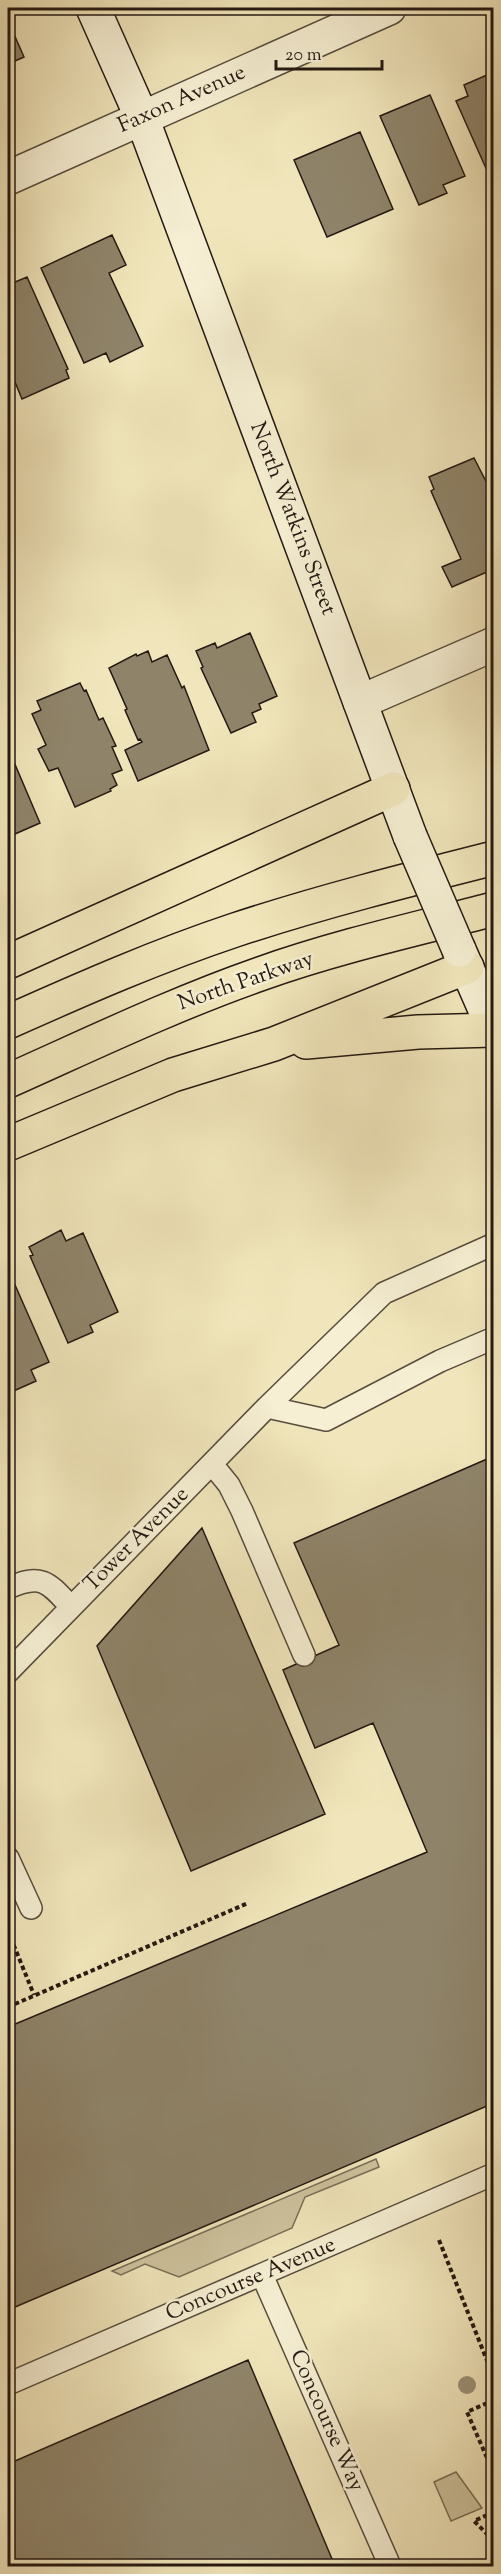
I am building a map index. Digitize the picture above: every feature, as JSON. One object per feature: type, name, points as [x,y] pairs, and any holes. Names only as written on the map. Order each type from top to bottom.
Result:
[{"type":"main road","name":"North Watkins Street","points":[[93,8],[142,118],[410,836],[494,1030]]},
{"type":"main road","name":"Faxon Avenue","points":[[8,178],[389,8]]},
{"type":"main road","points":[[360,702],[494,644]]},
{"type":"main road","points":[[8,962],[393,789]]},
{"type":"main road","points":[[8,1022],[112,976],[234,930],[364,892],[494,858]]},
{"type":"main road","name":"North Parkway","points":[[8,1081],[148,1018],[260,974],[379,939],[494,909]]},
{"type":"main road","points":[[8,1144],[173,1075],[274,1044],[463,959]]},
{"type":"main road","points":[[274,1044],[418,1032],[494,1030]]},
{"type":"lane","name":"Tower Avenue","points":[[8,1672],[267,1407],[384,1293],[494,1244]]},
{"type":"lane","points":[[267,1407],[326,1420],[440,1361],[494,1338]]},
{"type":"lane","points":[[212,1464],[229,1485],[242,1511],[304,1655]]},
{"type":"lane","points":[[8,1588],[26,1580],[46,1582],[71,1608]]},
{"type":"lane","points":[[8,1858],[31,1908]]},
{"type":"lane","name":"Concourse Avenue","points":[[8,2384],[494,2174]]},
{"type":"lane","name":"Concourse Way","points":[[262,2275],[390,2566]]},
{"type":"path","points":[[8,2007],[248,1903]]},
{"type":"path","points":[[8,1931],[34,1995]]},
{"type":"path","points":[[439,2240],[494,2378]]},
{"type":"path","points":[[494,2400],[467,2412],[494,2474]]},
{"type":"path","points":[[494,2512],[474,2521],[494,2541]]},
{"type":"shaded area","points":[[376,2159],[379,2167],[305,2197],[292,2228],[179,2277],[145,2264],[121,2275],[112,2271]]},
{"type":"shaded area","points":[[456,2472],[482,2508],[451,2521],[434,2482]]},
{"type":"building","points":[[10,25],[24,57],[8,64],[8,26]]},
{"type":"building","points":[[494,72],[493,184],[456,101],[468,96],[464,85]]},
{"type":"building","points":[[430,95],[465,176],[443,185],[447,193],[419,205],[380,116]]},
{"type":"building","points":[[360,132],[393,209],[327,237],[294,160]]},
{"type":"building","points":[[112,235],[126,265],[109,273],[143,346],[110,362],[106,353],[84,363],[41,268]]},
{"type":"building","points":[[27,277],[68,369],[66,370],[69,378],[22,399],[8,365],[8,285]]},
{"type":"building","points":[[474,458],[494,497],[494,569],[452,587],[442,567],[461,559],[431,491],[434,489],[429,477]]},
{"type":"building","points":[[250,633],[277,696],[259,704],[261,709],[252,713],[256,722],[231,733],[201,668],[203,667],[196,651],[215,643],[217,648]]},
{"type":"building","points":[[148,651],[152,662],[167,655],[182,688],[184,686],[209,750],[138,781],[125,750],[142,742],[138,740],[109,668],[136,654],[137,656]]},
{"type":"building","points":[[80,683],[84,691],[86,690],[99,720],[103,718],[116,746],[112,747],[122,770],[112,774],[117,785],[110,789],[111,791],[75,807],[58,768],[49,771],[38,749],[46,745],[32,714],[41,710],[37,701]]},
{"type":"building","points":[[8,748],[40,823],[8,837]]},
{"type":"building","points":[[61,1230],[66,1241],[83,1233],[118,1312],[90,1325],[93,1332],[68,1343],[30,1256],[33,1255],[29,1247]]},
{"type":"building","points":[[8,1269],[49,1362],[31,1370],[36,1381],[9,1393]]},
{"type":"building","points":[[494,1456],[494,2103],[8,2310],[8,2027],[427,1852],[373,1723],[315,1748],[283,1670],[339,1645],[294,1543]]},
{"type":"building","points":[[202,1528],[325,1814],[191,1871],[97,1646]]},
{"type":"building","points":[[248,2360],[335,2566],[8,2566],[8,2464]]}]
